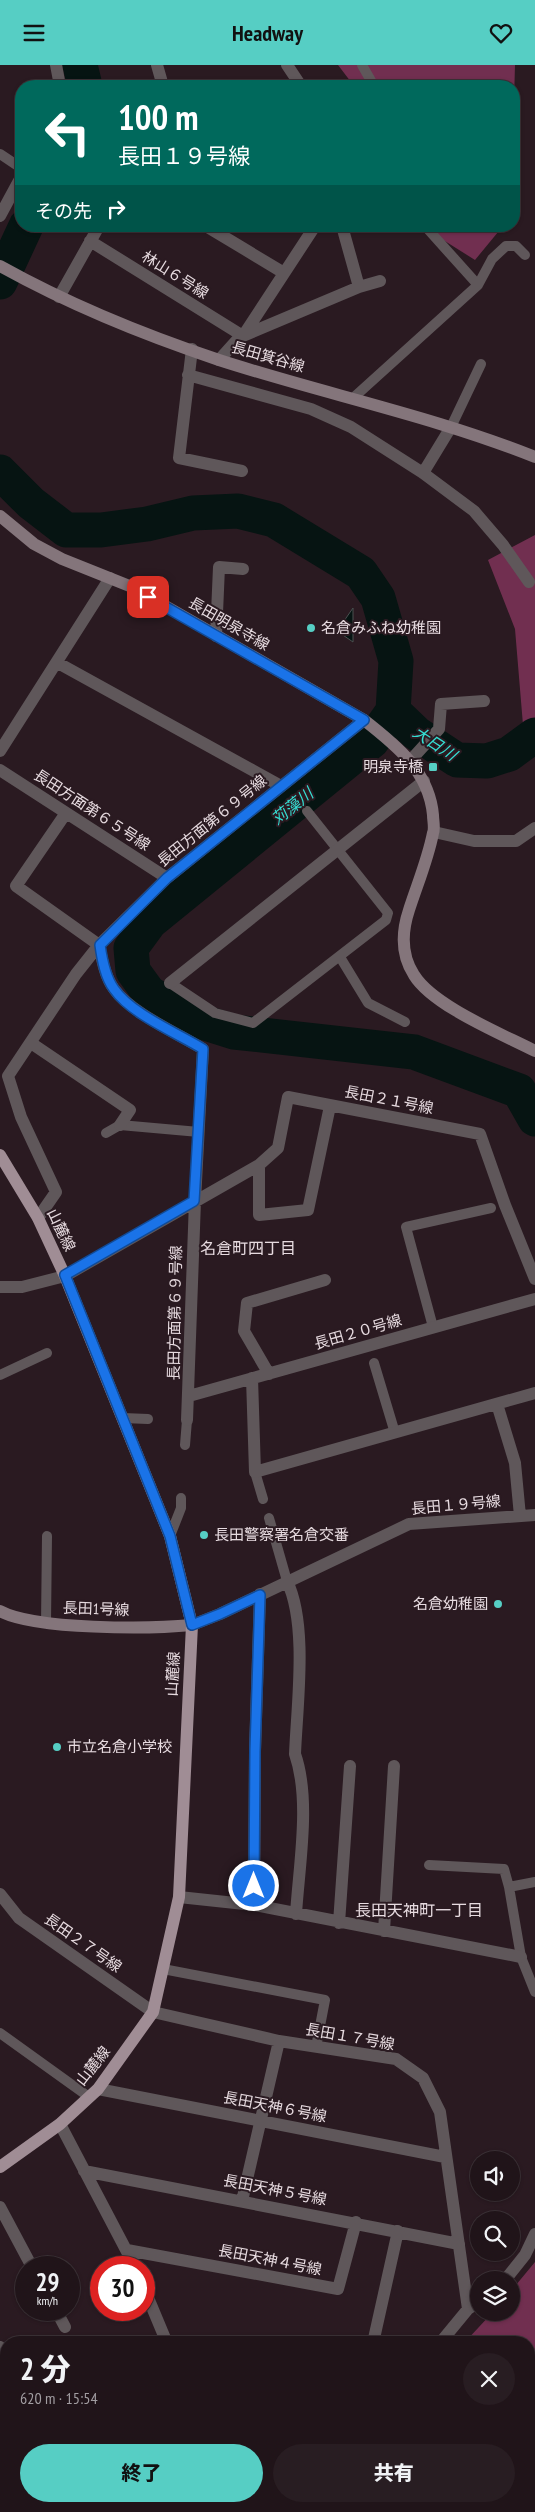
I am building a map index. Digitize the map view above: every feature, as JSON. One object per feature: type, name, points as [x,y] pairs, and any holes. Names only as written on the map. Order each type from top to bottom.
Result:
[{"type":"main road","name":"山麓線","points":[[0,1155],[38,1218],[65,1275],[170,1536],[192,1625],[180,1897],[153,2012],[94,2093],[60,2124],[0,2167]]},
{"type":"street","points":[[56,65],[59,80]]},
{"type":"street","points":[[158,65],[162,80]]},
{"type":"street","points":[[286,65],[297,80]]},
{"type":"street","points":[[0,216],[15,188]]},
{"type":"street","points":[[59,297],[95,232]]},
{"type":"street","points":[[216,232],[284,273]]},
{"type":"street","points":[[219,360],[242,337],[311,232]]},
{"type":"street","points":[[344,232],[359,287]]},
{"type":"street","name":"林山６号線","points":[[90,241],[242,337]]},
{"type":"street","name":"長田箕谷線","points":[[0,266],[59,297],[119,324],[219,360],[452,427],[535,457]]},
{"type":"street","points":[[242,337],[359,287],[380,281]]},
{"type":"street","points":[[192,349],[179,458],[242,471]]},
{"type":"street","points":[[188,375],[311,409],[351,427],[423,473],[474,511],[503,545],[529,582]]},
{"type":"street","points":[[423,473],[452,427]]},
{"type":"street","name":"長田明泉寺線","points":[[0,516],[34,544],[62,559],[132,587],[364,720],[393,742],[424,781],[432,803],[434,832]]},
{"type":"street","points":[[216,636],[219,567],[243,569]]},
{"type":"street","points":[[0,751],[58,663],[110,578]]},
{"type":"street","points":[[58,663],[280,787]]},
{"type":"street","points":[[410,761],[439,729],[441,704],[484,701]]},
{"type":"street","name":"長田方面第６９号線","points":[[187,1420],[190,1395],[194,1201],[203,1049],[131,1006],[114,989],[103,963],[100,945],[167,878],[364,720]]},
{"type":"street","name":"長田方面第６５号線","points":[[0,770],[167,878]]},
{"type":"street","points":[[170,983],[424,781]]},
{"type":"street","points":[[38,1218],[56,1193],[21,1117],[8,1076],[76,974],[100,945],[16,887],[66,813]]},
{"type":"street","points":[[516,841],[535,828]]},
{"type":"street","points":[[535,839],[474,841],[434,832],[403,929],[404,947],[412,971],[422,984],[440,1001],[535,1051]]},
{"type":"street","points":[[31,1043],[130,1109],[120,1125]]},
{"type":"street","name":"長田２１号線","points":[[0,1287],[22,1287],[65,1275],[259,1165],[278,1148],[288,1097],[480,1134],[505,1205],[535,1279]]},
{"type":"street","points":[[259,1165],[259,1215],[308,1210],[330,1106]]},
{"type":"street","points":[[269,1374],[244,1331],[247,1303],[325,1280]]},
{"type":"street","name":"長田２０号線","points":[[190,1395],[535,1299]]},
{"type":"street","points":[[252,1378],[255,1472],[535,1393]]},
{"type":"street","points":[[497,1404],[515,1463],[520,1517]]},
{"type":"street","name":"長田１９号線","points":[[192,1625],[220,1614],[409,1524],[535,1515]]},
{"type":"street","points":[[288,1581],[295,1598],[299,1643],[295,1754],[302,1805],[296,1914]]},
{"type":"street","points":[[254,1905],[255,1751],[260,1595]]},
{"type":"street","name":"長田1号線","points":[[0,1611],[46,1623],[162,1628],[192,1625]]},
{"type":"street","points":[[339,1923],[350,1765]]},
{"type":"street","points":[[384,1931],[394,1766]]},
{"type":"street","name":"長田２７号線","points":[[0,1895],[19,1918],[153,2012]]},
{"type":"street","points":[[180,1897],[254,1905],[521,1957]]},
{"type":"street","name":"長田１７号線","points":[[153,2012],[279,2041],[396,2059],[423,2078],[440,2112],[468,2309]]},
{"type":"street","points":[[242,2201],[279,2041]]},
{"type":"street","name":"長田天神６号線","points":[[94,2093],[261,2121],[446,2157]]},
{"type":"street","points":[[60,2124],[130,2256]]},
{"type":"street","name":"長田天神５号線","points":[[84,2171],[356,2222],[459,2244]]},
{"type":"street","points":[[0,2207],[26,2256]]},
{"type":"street","name":"長田天神４号線","points":[[127,2250],[338,2289],[356,2222]]},
{"type":"street","points":[[376,2336],[398,2231]]},
{"type":"street","points":[[512,2271],[525,2255],[535,2234]]},
{"type":"street","points":[[446,2336],[468,2309]]},
{"type":"street","points":[[155,2315],[164,2336]]},
{"type":"street","points":[[62,2321],[65,2327]]},
{"type":"lane","points":[[362,65],[371,80]]},
{"type":"lane","points":[[0,154],[15,164]]},
{"type":"lane","points":[[430,232],[478,285]]},
{"type":"lane","points":[[352,399],[478,285],[492,259],[506,246],[516,246],[525,255]]},
{"type":"lane","points":[[452,427],[481,364]]},
{"type":"lane","points":[[170,983],[215,1013],[253,1023],[386,921],[388,913],[307,811]]},
{"type":"lane","points":[[340,957],[368,1003],[405,1022]]},
{"type":"lane","points":[[106,1133],[120,1125],[199,1132]]},
{"type":"lane","points":[[433,1327],[406,1227],[491,1208]]},
{"type":"lane","points":[[0,1375],[46,1353]]},
{"type":"lane","points":[[374,1363],[395,1433]]},
{"type":"lane","points":[[123,1418],[148,1419]]},
{"type":"lane","points":[[186,1445],[187,1420]]},
{"type":"lane","points":[[255,1472],[263,1499]]},
{"type":"lane","points":[[170,1536],[181,1509],[182,1498]]},
{"type":"lane","points":[[269,1518],[288,1581]]},
{"type":"lane","points":[[46,1623],[47,1536]]},
{"type":"lane","points":[[429,1865],[504,1869],[521,1957],[535,1993]]},
{"type":"lane","points":[[509,1887],[535,1881]]},
{"type":"lane","points":[[163,1969],[325,2000],[316,2047]]},
{"type":"lane","points":[[0,2033],[94,2093]]},
{"type":"shaded area","points":[[338,65],[515,65],[515,80],[349,80]]},
{"type":"shaded area","points":[[431,232],[498,232],[475,260]]},
{"type":"shaded area","points":[[535,535],[535,754],[526,761],[515,629],[488,560]]},
{"type":"shaded area","points":[[353,608],[353,642],[337,631]]},
{"type":"shaded area","points":[[535,2262],[535,2336],[471,2336],[485,2321],[520,2321],[520,2280]]},
{"type":"waterway","name":"苅藻川","points":[[80,65],[84,80]]},
{"type":"waterway","name":"苅藻川","points":[[0,282],[23,232]]},
{"type":"waterway","name":"苅藻川","points":[[0,472],[31,503],[66,530],[101,530],[147,524],[193,513],[238,511],[274,520],[361,573],[378,598],[396,661],[393,711],[372,741],[150,922],[131,948],[133,971],[149,993],[196,1020],[234,1032],[414,1052],[519,1091],[535,1119]]},
{"type":"waterway","name":"大日川","points":[[393,711],[416,733],[457,760],[487,761],[509,754],[535,735]]},
{"type":"place","name":"名倉みふね幼稚園","points":[[311,628]]},
{"type":"place","name":"明泉寺橋","points":[[433,767]]},
{"type":"place","name":"長田警察署名倉交番","points":[[204,1535]]},
{"type":"place","name":"名倉幼稚園","points":[[498,1604]]},
{"type":"place","name":"市立名倉小学校","points":[[57,1747]]},
{"type":"district","name":"名倉町四丁目","points":[[248,1248]]},
{"type":"district","name":"長田天神町一丁目","points":[[419,1910]]},
{"type":"route","points":[[148,597],[364,720],[167,878],[100,945],[103,963],[114,989],[131,1006],[203,1049],[194,1201],[65,1275],[170,1536],[192,1625],[260,1595],[255,1751],[254,1886]]}]
